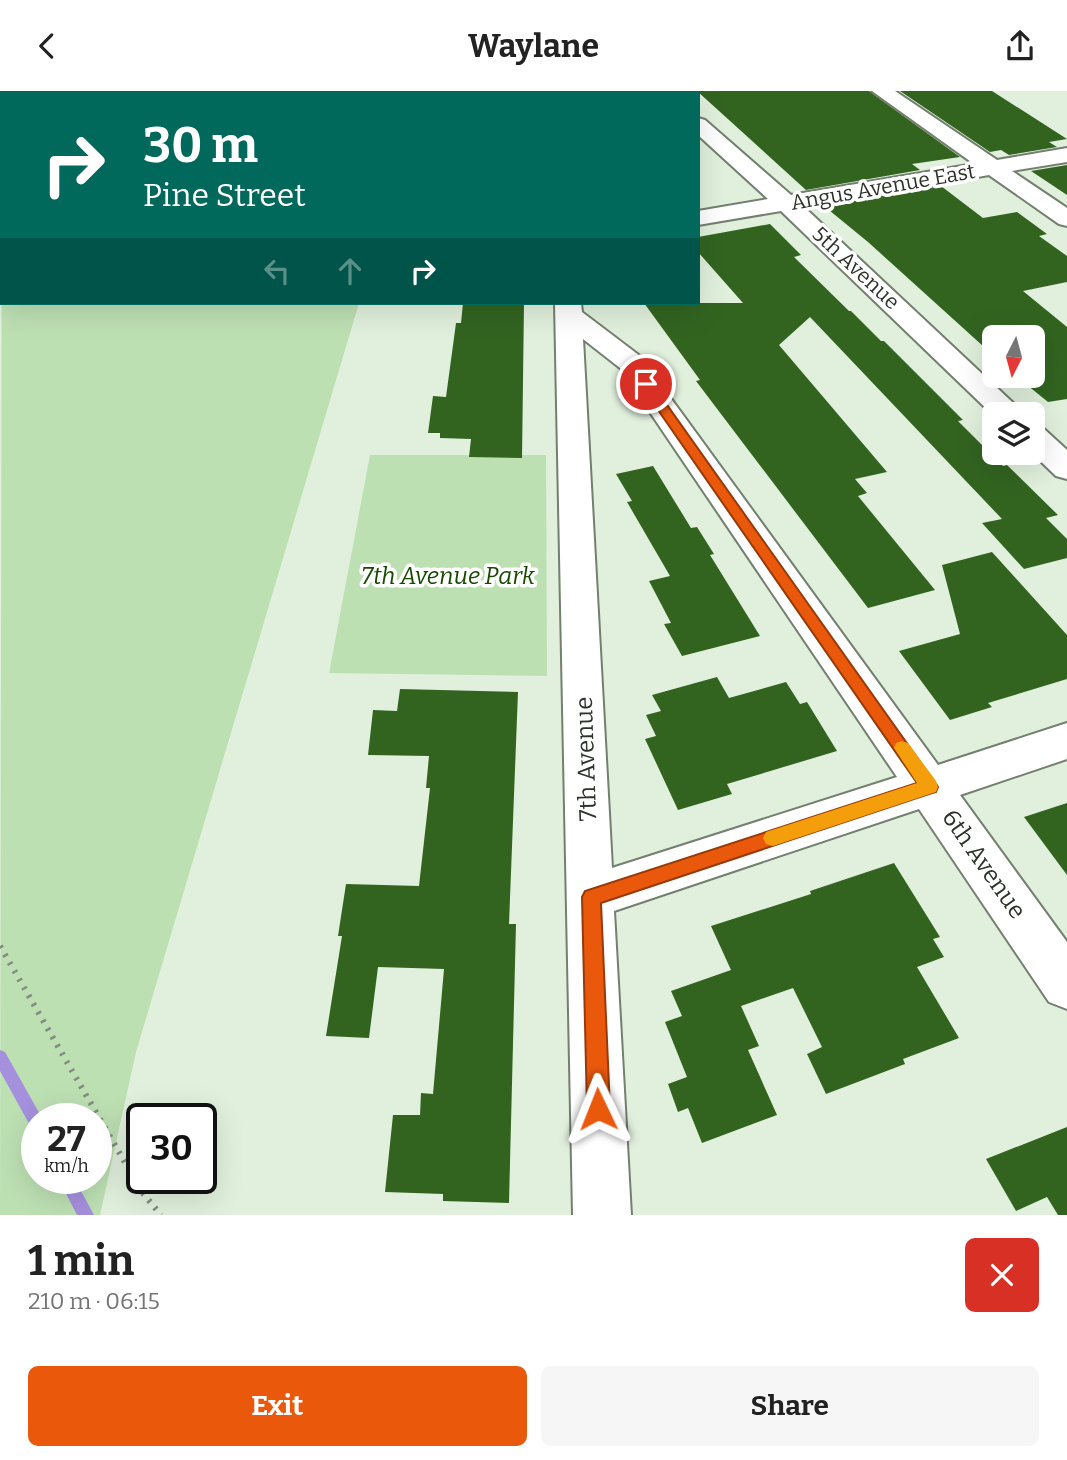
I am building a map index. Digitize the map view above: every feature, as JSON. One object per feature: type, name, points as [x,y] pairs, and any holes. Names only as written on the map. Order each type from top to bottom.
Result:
[{"type":"street","points":[[882,91],[1067,219]]},
{"type":"street","name":"5th Avenue","points":[[700,126],[997,402]]},
{"type":"street","name":"Angus Avenue East","points":[[700,218],[1067,155]]},
{"type":"street","name":"6th Avenue","points":[[568,309],[630,362],[1067,983]]},
{"type":"street","name":"7th Avenue","points":[[568,309],[602,1215]]},
{"type":"street","points":[[1045,447],[1067,468]]},
{"type":"street","points":[[592,897],[1067,741]]},
{"type":"path","points":[[0,946],[142,1192],[161,1215]]},
{"type":"green space","points":[[2,305],[358,305],[136,1052],[112,1161],[112,1103],[21,1103],[21,1194],[105,1194],[100,1215],[0,1215]]},
{"type":"green space","name":"7th Avenue Park","points":[[370,455],[546,455],[547,676],[329,673]]},
{"type":"building","points":[[700,91],[869,91],[960,157],[912,164],[920,170],[806,190]]},
{"type":"building","points":[[900,91],[992,91],[1067,139],[1049,142],[1057,147],[1009,155],[1001,150],[990,152]]},
{"type":"building","points":[[1067,165],[1067,195],[1031,171]]},
{"type":"building","points":[[941,186],[983,218],[1017,212],[1047,234],[1039,236],[1067,256],[1067,282],[1023,291],[1067,327],[1067,399],[1048,402],[1032,389],[1045,389],[1045,325],[982,325],[982,345],[824,206]]},
{"type":"building","points":[[770,224],[801,255],[794,257],[963,420],[958,421],[982,445],[982,465],[1007,465],[1058,515],[1046,518],[1067,539],[1067,558],[1024,569],[982,523],[1002,519],[810,317],[779,345],[887,472],[855,479],[867,493],[858,496],[935,590],[868,608],[696,381],[700,380],[645,305],[743,303],[700,254],[700,237]]},
{"type":"building","points":[[463,305],[524,305],[522,458],[469,457],[471,439],[440,438],[440,433],[428,433],[433,396],[446,397],[456,323],[461,323]]},
{"type":"building","points":[[653,466],[691,528],[697,527],[714,554],[710,555],[760,636],[682,656],[664,624],[671,623],[649,581],[670,576],[627,502],[632,501],[616,474]]},
{"type":"building","points":[[992,552],[1067,635],[1067,679],[988,703],[992,707],[950,720],[899,651],[960,634],[942,565]]},
{"type":"building","points":[[717,677],[729,698],[786,682],[800,704],[807,702],[837,751],[727,784],[732,794],[678,810],[645,739],[656,736],[646,715],[661,711],[652,695]]},
{"type":"building","points":[[400,689],[518,692],[509,924],[516,924],[509,1203],[443,1201],[443,1194],[385,1192],[393,1115],[420,1115],[421,1093],[433,1094],[444,969],[378,967],[369,1038],[326,1036],[342,936],[338,936],[346,884],[419,886],[430,788],[426,788],[429,756],[368,755],[373,710],[397,711]]},
{"type":"building","points":[[1067,803],[1067,875],[1024,817]]},
{"type":"building","points":[[894,863],[940,937],[933,939],[944,957],[917,967],[959,1038],[903,1059],[905,1064],[826,1094],[807,1054],[822,1047],[793,988],[741,1006],[759,1046],[748,1050],[777,1115],[702,1143],[688,1108],[678,1112],[668,1084],[687,1077],[665,1022],[682,1016],[671,991],[731,970],[711,926],[811,894],[810,891]]},
{"type":"building","points":[[1067,1127],[1067,1215],[1058,1215],[1047,1197],[1016,1211],[986,1159]]},
{"type":"waterway","points":[[0,1057],[25,1103]]},
{"type":"waterway","points":[[75,1194],[86,1215]]},
{"type":"slow traffic","points":[[773,838],[929,787],[902,748]]},
{"type":"route","points":[[598,1109],[592,897],[929,787],[646,384]]}]
